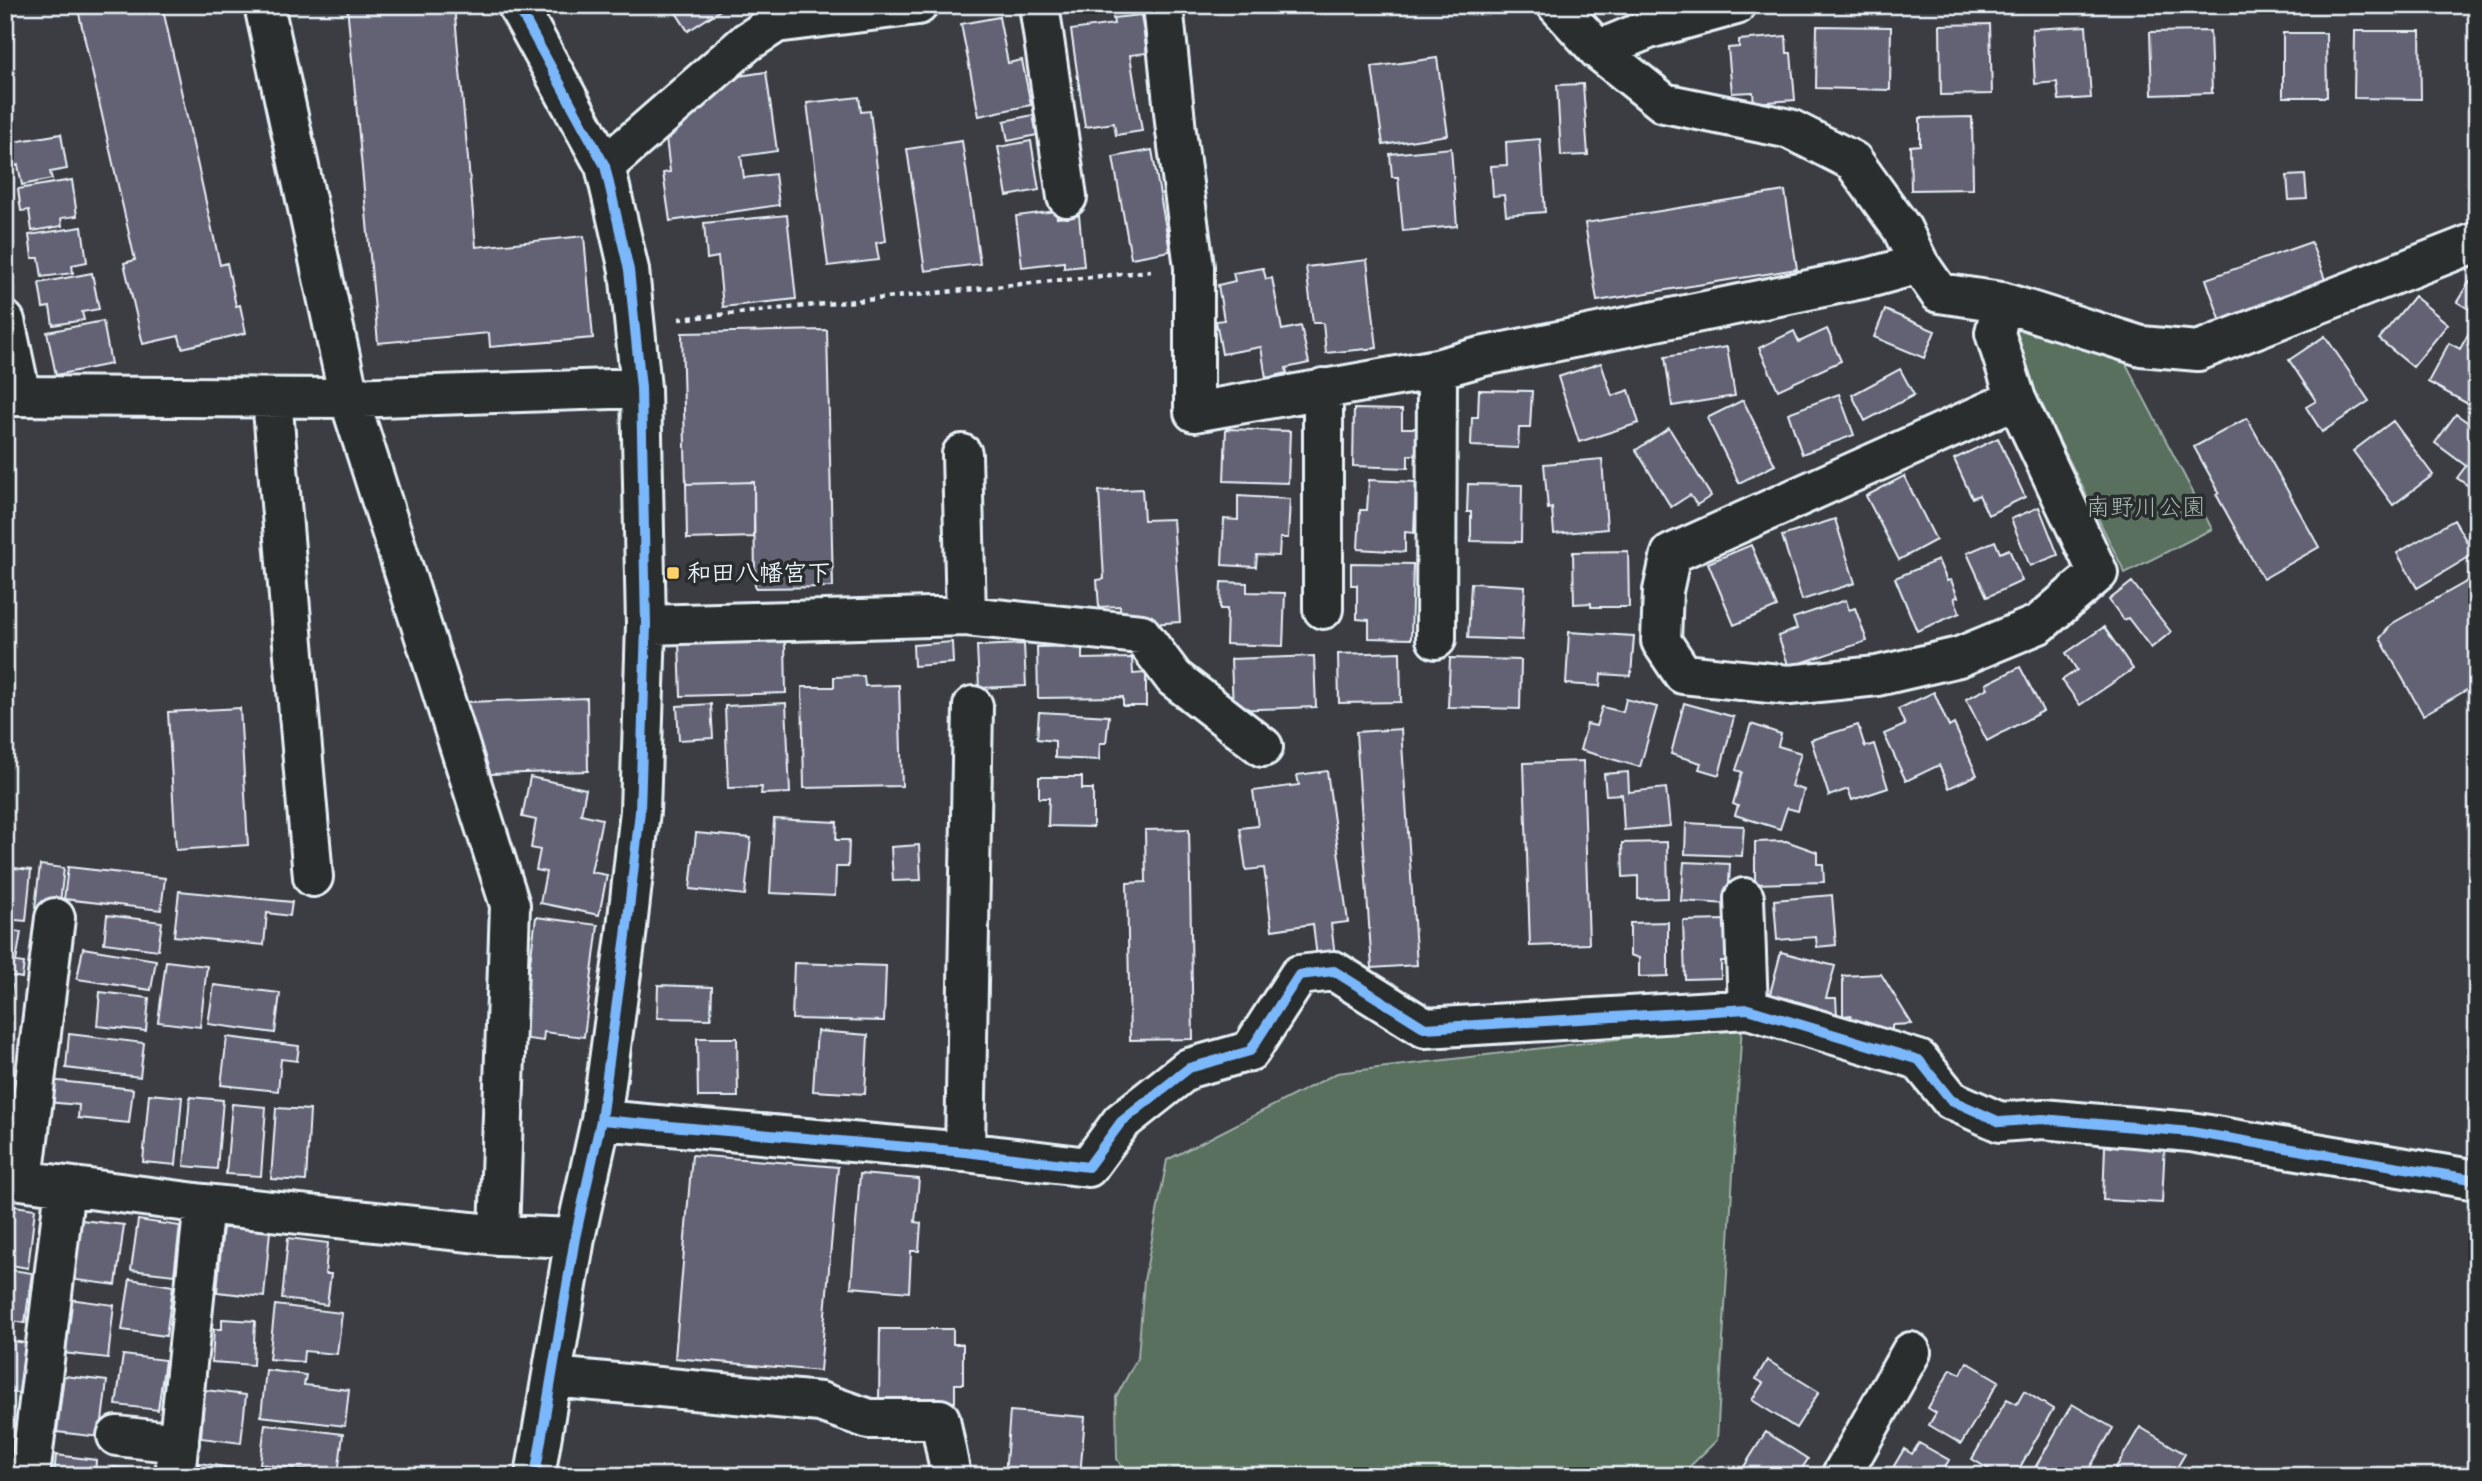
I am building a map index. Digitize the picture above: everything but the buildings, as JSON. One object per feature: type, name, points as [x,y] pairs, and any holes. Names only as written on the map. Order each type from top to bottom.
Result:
[{"type":"street","points":[[264,5],[349,398],[510,905],[499,1235]]},
{"type":"street","points":[[517,5],[605,166],[629,270],[641,388],[646,625],[640,811],[626,936],[601,1120],[575,1238],[535,1476]]},
{"type":"street","points":[[605,166],[747,42],[773,14],[918,5]]},
{"type":"street","points":[[1039,5],[1067,197]]},
{"type":"street","points":[[1163,5],[1194,267],[1194,412],[1437,369],[1480,357],[1872,277],[1919,264]]},
{"type":"street","points":[[1556,5],[1598,50],[1664,103],[1790,129],[1853,161],[1902,229],[1919,264],[1939,293],[2002,302],[2141,346],[2198,351],[2477,242]]},
{"type":"street","points":[[1598,50],[1649,29],[1736,5]]},
{"type":"street","points":[[2002,302],[1994,333],[2016,399],[2098,573],[2039,624],[1959,657],[1877,676],[1790,685],[1683,674],[1661,641],[1663,591],[1671,554],[2016,399]]},
{"type":"street","points":[[5,321],[13,396],[349,398],[641,388]]},
{"type":"street","points":[[1436,639],[1437,369]]},
{"type":"street","points":[[1323,609],[1324,388]]},
{"type":"street","points":[[272,398],[313,877]]},
{"type":"street","points":[[962,454],[965,616]]},
{"type":"street","points":[[646,625],[965,616],[1141,634],[1174,678],[1263,747]]},
{"type":"street","points":[[965,1152],[973,706]]},
{"type":"street","points":[[1744,898],[1748,1009]]},
{"type":"street","points":[[55,918],[14,1179],[204,1204],[499,1235],[575,1238]]},
{"type":"street","points":[[601,1120],[965,1152],[1088,1167],[1121,1122],[1189,1068],[1250,1051],[1299,975],[1334,971],[1425,1028],[1748,1009],[1919,1060],[1951,1100],[2000,1122],[2043,1119],[2191,1132],[2477,1180]]},
{"type":"street","points":[[30,1476],[20,1428],[65,1187]]},
{"type":"street","points":[[117,1436],[177,1460],[204,1204]]},
{"type":"street","points":[[1841,1476],[1911,1352]]},
{"type":"street","points":[[552,1377],[820,1402],[869,1419],[940,1419],[951,1476]]},
{"type":"path","points":[[634,324],[1194,267]]},
{"type":"green space","name":"南野川公園","points":[[2029,328],[2121,354],[2212,529],[2125,573],[2014,349],[2017,331]]},
{"type":"green space","points":[[1742,1024],[1717,1440],[1680,1476],[1201,1476],[1192,1471],[1186,1476],[1128,1476],[1117,1459],[1116,1397],[1138,1357],[1144,1281],[1167,1160],[1337,1073]]},
{"type":"cycle path","points":[[517,5],[605,166],[629,270],[641,388],[646,625],[640,811],[626,936],[601,1120],[575,1238],[535,1476]]},
{"type":"cycle path","points":[[601,1120],[965,1152],[1088,1167],[1121,1122],[1189,1068],[1250,1051],[1299,975],[1334,971],[1425,1028],[1748,1009],[1919,1060],[1951,1100],[2000,1122],[2043,1119],[2191,1132],[2477,1180]]},
{"type":"place","name":"和田八幡宮下","points":[[673,573]]}]
